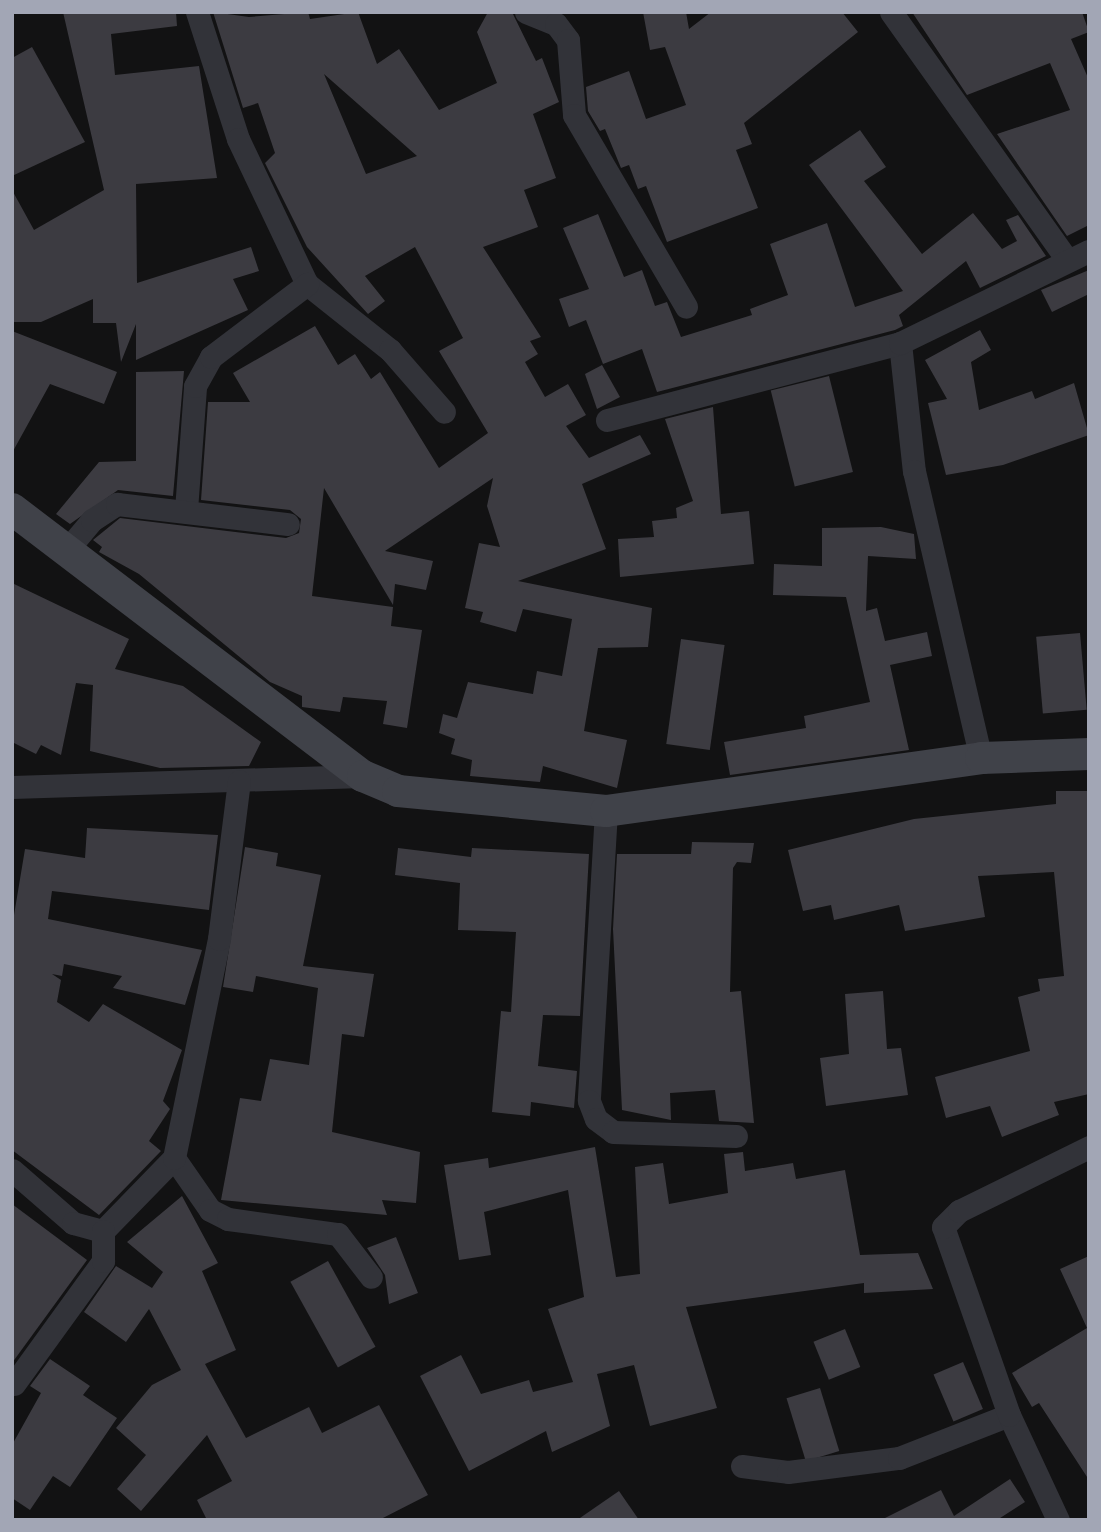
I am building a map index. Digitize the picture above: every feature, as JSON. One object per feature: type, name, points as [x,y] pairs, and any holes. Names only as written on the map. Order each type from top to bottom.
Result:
[{"type":"street","points":[[197,12],[238,139],[307,284],[390,350],[444,412]]},
{"type":"street","points":[[526,12],[556,23],[568,40],[574,115],[686,307]]},
{"type":"street","points":[[891,12],[1068,261]]},
{"type":"street","points":[[607,420],[900,343],[1089,251]]},
{"type":"street","points":[[186,510],[195,386],[211,357],[307,284]]},
{"type":"street","points":[[900,343],[914,471],[981,758]]},
{"type":"street","points":[[66,551],[92,520],[117,505],[186,510],[288,524]]},
{"type":"street","points":[[12,509],[363,776],[398,791],[606,811],[981,758],[1089,754]]},
{"type":"street","points":[[12,787],[363,776]]},
{"type":"street","points":[[15,1384],[103,1261],[103,1231],[174,1157],[219,939],[239,781]]},
{"type":"street","points":[[606,811],[589,1101],[596,1119],[613,1132],[736,1136]]},
{"type":"street","points":[[1058,1520],[1009,1415],[943,1227],[959,1211],[1089,1147]]},
{"type":"street","points":[[174,1157],[210,1210],[228,1219],[338,1234],[371,1277]]},
{"type":"street","points":[[12,1170],[73,1223],[103,1231]]},
{"type":"street","points":[[742,1466],[788,1472],[899,1458],[1009,1415]]},
{"type":"building","points":[[63,12],[176,12],[177,26],[111,34],[115,75],[199,66],[217,178],[136,184],[137,283],[251,247],[259,271],[233,279],[248,310],[136,360],[136,324],[121,362],[116,323],[93,323],[93,299],[41,322],[12,322],[12,190],[34,230],[104,190]]},
{"type":"building","points":[[213,12],[249,17],[308,12],[310,19],[358,12],[377,64],[399,49],[439,110],[497,83],[477,32],[488,12],[512,12],[536,61],[542,58],[559,102],[533,114],[556,178],[524,190],[538,227],[483,247],[541,337],[530,341],[538,354],[525,362],[545,397],[568,384],[586,415],[566,426],[589,458],[640,435],[651,454],[582,484],[606,549],[518,581],[652,608],[648,647],[598,648],[584,731],[627,740],[617,788],[543,766],[540,782],[470,776],[472,760],[451,754],[455,739],[439,733],[443,714],[457,718],[468,682],[533,694],[537,671],[562,676],[572,619],[523,609],[516,632],[480,622],[483,612],[465,608],[479,543],[500,547],[487,506],[493,478],[385,551],[433,561],[426,590],[395,584],[393,605],[324,488],[312,596],[393,607],[391,626],[422,630],[407,728],[383,724],[387,701],[343,697],[340,712],[302,707],[302,696],[270,682],[139,574],[99,552],[102,547],[93,540],[120,518],[286,538],[299,533],[301,519],[290,510],[201,500],[208,402],[250,402],[233,373],[315,326],[338,365],[355,354],[371,379],[380,372],[439,468],[488,433],[439,351],[463,338],[415,247],[365,276],[385,301],[368,314],[307,247],[265,163],[275,153],[258,103],[243,108]],"holes":[[[324,74],[417,156],[366,174]]]},
{"type":"building","points":[[643,12],[686,12],[689,29],[711,12],[842,12],[858,32],[744,123],[752,144],[736,150],[758,208],[667,242],[646,186],[638,189],[629,165],[621,168],[605,129],[600,131],[588,111],[586,87],[629,71],[646,119],[686,105],[665,47],[650,50]]},
{"type":"building","points":[[912,12],[1082,12],[1089,32],[1071,39],[1089,80],[1089,225],[1067,236],[997,134],[1070,110],[1050,63],[967,95]]},
{"type":"building","points":[[32,47],[85,142],[12,176],[12,58]]},
{"type":"building","points":[[860,130],[886,167],[864,181],[922,254],[973,213],[1002,249],[1017,241],[1006,220],[1018,215],[1046,256],[980,288],[966,261],[899,315],[903,326],[895,330],[657,392],[642,349],[603,364],[586,320],[569,327],[559,299],[589,289],[563,228],[598,214],[624,277],[642,270],[655,306],[667,302],[681,337],[752,315],[750,309],[788,295],[770,244],[827,223],[855,307],[903,291],[809,165]]},
{"type":"building","points":[[1089,270],[1089,294],[1052,312],[1041,290]]},
{"type":"building","points":[[980,330],[991,350],[971,362],[979,410],[1032,391],[1035,399],[1074,383],[1089,435],[1003,465],[946,475],[928,403],[947,399],[925,360]]},
{"type":"building","points":[[12,331],[117,372],[104,404],[50,384],[12,453]]},
{"type":"building","points":[[602,365],[620,397],[597,409],[585,374]]},
{"type":"building","points":[[184,371],[173,496],[118,490],[70,524],[56,514],[99,462],[136,461],[136,372]]},
{"type":"building","points":[[829,376],[853,472],[795,487],[771,391]]},
{"type":"building","points":[[713,407],[721,514],[749,511],[754,564],[620,577],[618,539],[654,537],[652,521],[677,518],[676,508],[693,501],[665,419]]},
{"type":"building","points":[[881,527],[914,534],[916,559],[868,556],[866,611],[877,608],[885,641],[927,632],[932,656],[890,665],[909,750],[730,775],[724,742],[806,728],[804,716],[870,702],[846,597],[773,595],[774,564],[822,566],[822,528]]},
{"type":"building","points":[[12,583],[129,639],[115,669],[183,686],[261,742],[249,766],[160,768],[90,751],[93,685],[76,683],[61,755],[41,745],[36,754],[12,742]]},
{"type":"building","points":[[1080,633],[1087,710],[1043,714],[1036,637]]},
{"type":"building","points":[[681,639],[725,645],[710,750],[666,744]]},
{"type":"building","points":[[1056,791],[1089,791],[1089,1094],[1054,1102],[1059,1115],[1002,1137],[990,1106],[946,1118],[935,1077],[1030,1051],[1018,997],[1040,991],[1038,979],[1064,976],[1054,872],[978,876],[985,917],[905,931],[899,905],[834,920],[831,905],[803,911],[788,850],[914,819],[1056,804]]},
{"type":"building","points":[[87,828],[218,835],[209,910],[52,891],[48,919],[202,950],[185,1005],[113,988],[122,976],[64,964],[62,976],[52,974],[61,980],[57,1002],[89,1022],[103,1004],[182,1050],[163,1101],[170,1109],[149,1141],[161,1151],[99,1215],[12,1150],[12,927],[25,849],[85,858]]},
{"type":"building","points":[[692,842],[754,843],[751,863],[737,862],[733,868],[730,992],[741,991],[754,1123],[719,1121],[715,1090],[670,1093],[671,1120],[622,1110],[613,929],[617,854],[691,854]]},
{"type":"building","points":[[245,847],[278,853],[276,866],[321,875],[303,966],[374,974],[364,1037],[342,1034],[332,1132],[420,1152],[416,1203],[382,1200],[387,1215],[221,1200],[240,1098],[261,1101],[270,1059],[309,1065],[318,988],[256,976],[253,992],[223,987]]},
{"type":"building","points":[[398,848],[471,857],[472,848],[589,854],[580,1016],[543,1015],[538,1066],[577,1071],[574,1108],[531,1102],[530,1116],[492,1112],[501,1011],[511,1012],[516,932],[458,930],[460,883],[395,875]]},
{"type":"building","points":[[883,991],[887,1049],[901,1048],[908,1095],[826,1106],[820,1058],[849,1054],[845,994]]},
{"type":"building","points":[[595,1147],[616,1277],[640,1274],[635,1167],[663,1163],[669,1204],[728,1193],[724,1154],[743,1152],[745,1171],[793,1163],[796,1179],[845,1170],[860,1255],[918,1253],[933,1289],[864,1293],[864,1283],[686,1307],[717,1408],[650,1426],[634,1365],[597,1374],[610,1426],[552,1452],[546,1431],[469,1471],[420,1376],[461,1355],[481,1394],[529,1380],[533,1392],[573,1382],[548,1309],[584,1297],[568,1190],[484,1212],[491,1255],[459,1260],[444,1165],[488,1158],[489,1168]]},
{"type":"building","points":[[182,1196],[218,1263],[202,1271],[236,1350],[205,1364],[246,1438],[309,1407],[322,1433],[379,1405],[428,1495],[379,1520],[207,1520],[197,1500],[232,1481],[207,1435],[141,1511],[117,1489],[146,1455],[116,1428],[152,1385],[181,1370],[149,1309],[126,1342],[84,1312],[116,1266],[152,1288],[163,1272],[127,1242]]},
{"type":"building","points":[[12,1204],[87,1260],[12,1363]]},
{"type":"building","points":[[396,1237],[418,1293],[389,1304],[385,1275],[367,1248]]},
{"type":"building","points":[[1089,1256],[1089,1480],[1039,1403],[1032,1407],[1012,1373],[1087,1328],[1060,1269]]},
{"type":"building","points":[[328,1261],[376,1347],[338,1368],[290,1282]]},
{"type":"building","points":[[845,1329],[860,1367],[829,1380],[813,1342]]},
{"type":"building","points":[[50,1359],[90,1386],[83,1395],[117,1418],[70,1487],[53,1476],[30,1510],[12,1498],[12,1445],[41,1393],[30,1386]]},
{"type":"building","points":[[963,1362],[983,1409],[953,1421],[934,1375]]},
{"type":"building","points":[[820,1388],[839,1451],[806,1461],[787,1398]]},
{"type":"building","points":[[1010,1479],[1025,1502],[997,1520],[881,1520],[941,1490],[954,1516]]},
{"type":"building","points":[[619,1491],[639,1520],[577,1520]]}]
